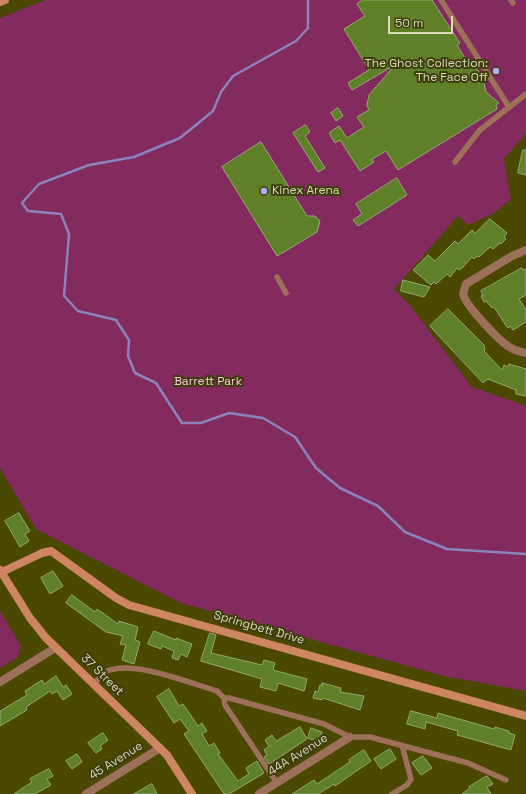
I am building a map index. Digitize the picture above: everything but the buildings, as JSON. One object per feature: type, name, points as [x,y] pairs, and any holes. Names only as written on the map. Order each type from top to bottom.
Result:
[{"type":"street","points":[[0,2],[5,0]]},
{"type":"street","points":[[526,250],[512,256],[466,284],[463,294],[468,305],[503,342],[510,348],[526,353]]},
{"type":"street","name":"Springbett Drive","points":[[1,571],[42,553],[51,551],[116,598],[129,605],[526,716]]},
{"type":"street","name":"37 Street","points":[[1,571],[30,618],[55,648],[160,748],[172,761],[192,794]]},
{"type":"street","points":[[0,682],[55,648]]},
{"type":"street","name":"44A Avenue","points":[[259,794],[350,737]]},
{"type":"street","name":"45 Avenue","points":[[86,794],[160,748]]},
{"type":"lane","points":[[441,0],[509,107]]},
{"type":"lane","points":[[455,162],[476,134],[526,94]]},
{"type":"lane","points":[[276,277],[286,293]]},
{"type":"lane","points":[[94,684],[106,672],[122,668],[139,669],[217,691],[224,698],[225,705],[277,783]]},
{"type":"lane","points":[[224,698],[229,698],[324,724],[350,737],[370,737],[468,763],[506,780]]},
{"type":"lane","points":[[392,794],[407,785],[411,779],[402,745]]},
{"type":"green space","name":"Barrett Park","points":[[45,0],[526,0],[526,134],[504,159],[511,200],[491,215],[468,225],[458,216],[394,289],[409,304],[472,387],[526,406],[526,691],[444,676],[181,603],[36,529],[0,468],[0,18]]},
{"type":"green space","points":[[0,611],[21,646],[18,657],[0,668]]},
{"type":"waterway","points":[[308,0],[308,28],[296,41],[233,76],[221,92],[213,111],[180,138],[134,157],[89,165],[39,184],[22,203],[28,211],[61,214],[69,234],[64,296],[78,311],[116,320],[129,340],[128,356],[135,373],[156,383],[182,423],[201,423],[229,413],[263,418],[295,437],[316,468],[340,488],[378,506],[405,532],[447,549],[526,554]]},
{"type":"place","name":"The Ghost Collection: The Face Off","points":[[496,71]]},
{"type":"place","name":"Kinex Arena","points":[[264,191]]}]
